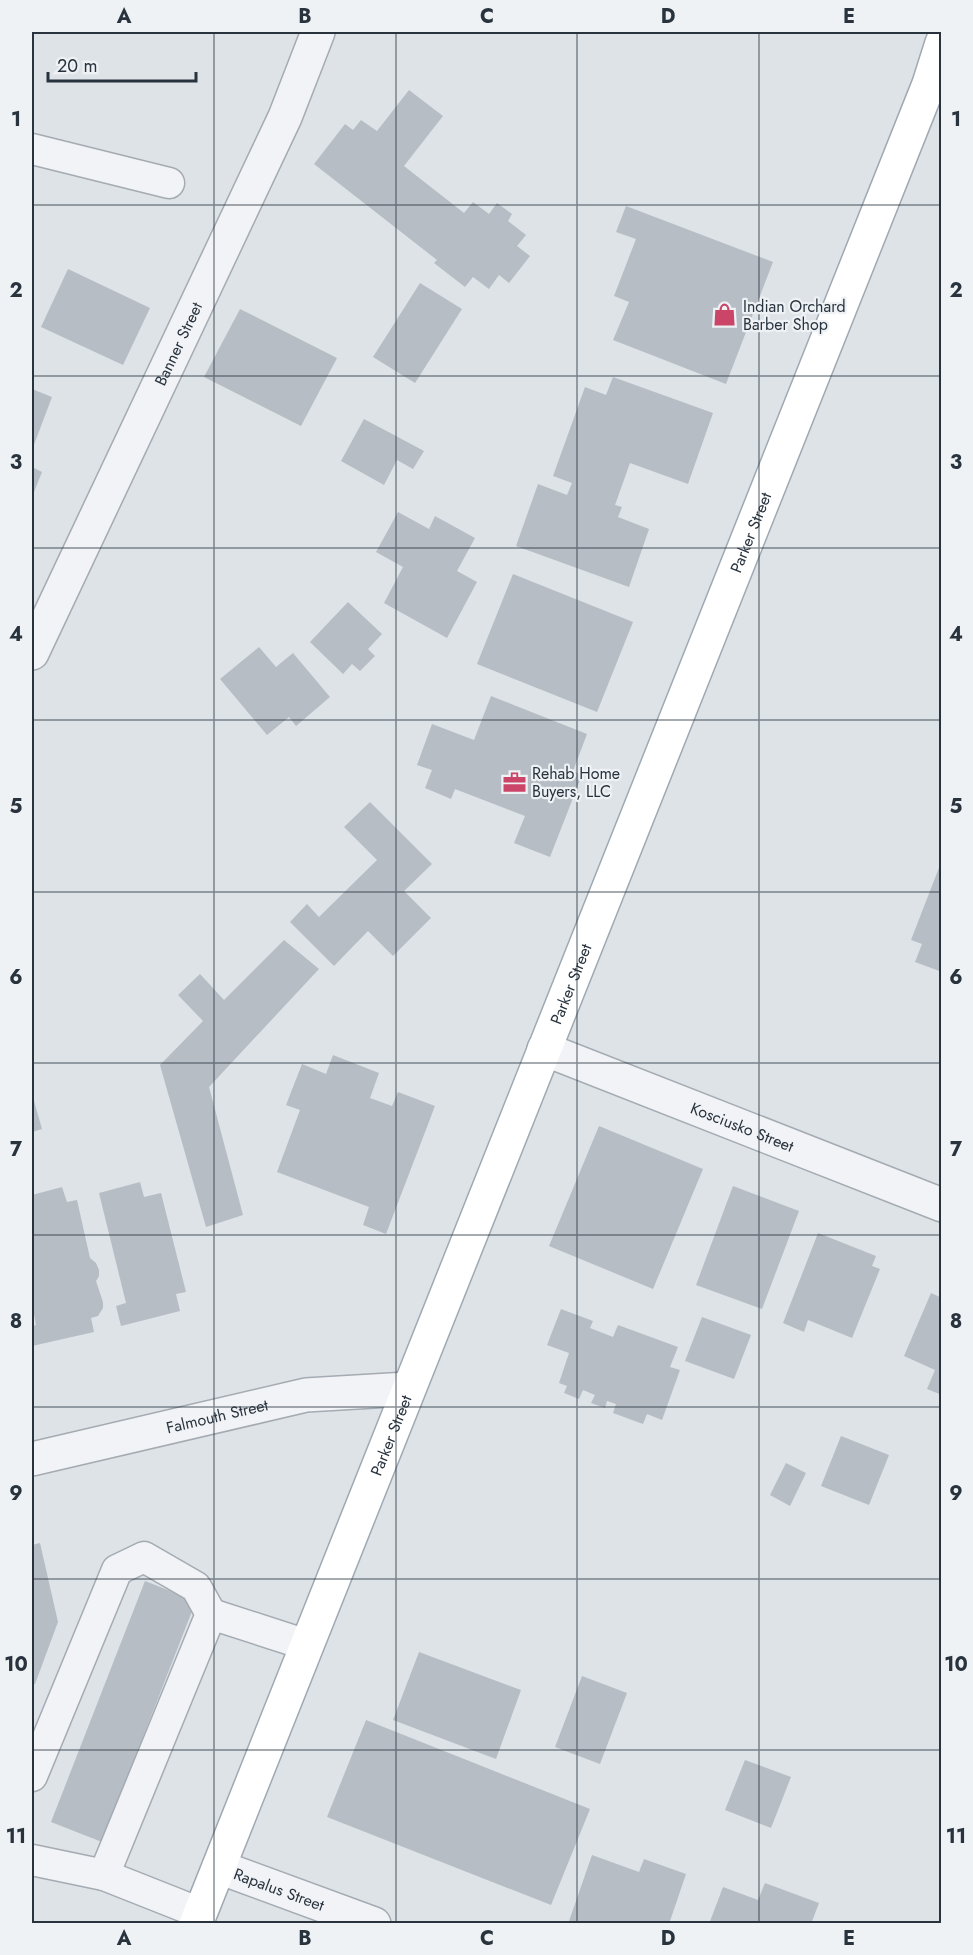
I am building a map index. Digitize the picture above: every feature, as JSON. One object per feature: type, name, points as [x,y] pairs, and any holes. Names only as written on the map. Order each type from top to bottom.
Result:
[{"type":"main road","name":"Parker Street","points":[[198,1918],[407,1389],[937,83],[942,43]]},
{"type":"street","name":"Banner Street","points":[[32,653],[285,117],[318,32]]},
{"type":"street","name":"Kosciusko Street","points":[[544,1049],[942,1205]]},
{"type":"street","name":"Falmouth Street","points":[[32,1459],[306,1395],[407,1389]]},
{"type":"street","name":"Rapalus Street","points":[[219,1867],[374,1923]]},
{"type":"lane","points":[[32,149],[169,183]]},
{"type":"lane","points":[[32,1776],[117,1570],[144,1557],[196,1587],[211,1614],[307,1645]]},
{"type":"lane","points":[[104,1875],[211,1614]]},
{"type":"lane","points":[[32,1860],[104,1875],[198,1918]]},
{"type":"building","points":[[409,90],[443,116],[404,166],[464,213],[473,202],[489,214],[497,203],[512,214],[508,221],[526,235],[517,246],[530,256],[509,283],[499,275],[489,289],[473,277],[465,287],[434,263],[437,260],[314,164],[345,124],[353,130],[361,120],[377,131]]},
{"type":"building","points":[[626,206],[773,262],[726,384],[613,340],[629,302],[614,296],[636,239],[616,232]]},
{"type":"building","points":[[68,269],[150,308],[123,365],[41,327]]},
{"type":"building","points":[[420,283],[462,309],[415,383],[373,357]]},
{"type":"building","points":[[240,309],[337,358],[301,426],[204,377]]},
{"type":"building","points":[[613,377],[713,413],[688,484],[630,463],[615,505],[622,507],[618,517],[649,529],[629,587],[516,546],[538,484],[567,495],[572,483],[553,476],[585,387],[606,395]]},
{"type":"building","points":[[32,389],[52,397],[32,450]]},
{"type":"building","points":[[364,419],[424,451],[413,469],[397,460],[384,485],[341,461]]},
{"type":"building","points":[[32,467],[42,472],[32,497]]},
{"type":"building","points":[[398,512],[429,529],[435,516],[475,538],[457,571],[477,582],[447,638],[384,603],[403,567],[376,552]]},
{"type":"building","points":[[513,574],[633,622],[597,712],[477,664]]},
{"type":"building","points":[[348,602],[382,634],[368,649],[375,656],[360,671],[352,664],[343,674],[310,642]]},
{"type":"building","points":[[259,647],[276,667],[293,653],[330,697],[296,726],[289,717],[267,735],[220,679]]},
{"type":"building","points":[[491,696],[587,734],[573,771],[582,775],[550,857],[514,843],[525,816],[455,789],[451,799],[425,788],[432,770],[417,765],[432,724],[474,740]]},
{"type":"building","points":[[370,802],[432,864],[404,891],[431,918],[393,956],[368,931],[334,966],[290,922],[307,904],[319,917],[377,860],[344,827]]},
{"type":"building","points":[[942,860],[942,972],[915,962],[922,944],[911,940]]},
{"type":"building","points":[[284,940],[319,969],[209,1087],[243,1215],[206,1227],[160,1065],[203,1021],[178,995],[200,974],[224,1000]]},
{"type":"building","points":[[333,1055],[379,1073],[370,1098],[392,1106],[398,1092],[435,1106],[386,1234],[363,1225],[369,1207],[277,1172],[300,1110],[286,1105],[302,1064],[326,1074]]},
{"type":"building","points":[[32,1094],[42,1129],[32,1132]]},
{"type":"building","points":[[599,1126],[703,1169],[653,1289],[549,1246]]},
{"type":"building","points":[[140,1182],[144,1197],[161,1193],[186,1292],[176,1294],[180,1311],[121,1326],[116,1306],[126,1303],[99,1193]]},
{"type":"building","points":[[733,1186],[799,1211],[762,1309],[696,1285]]},
{"type":"building","points":[[62,1187],[67,1202],[77,1200],[90,1258],[99,1270],[96,1281],[103,1308],[98,1316],[91,1318],[94,1332],[32,1346],[32,1326],[36,1325],[32,1303],[32,1195]]},
{"type":"building","points":[[818,1233],[876,1256],[872,1266],[880,1269],[852,1338],[808,1320],[804,1332],[783,1323]]},
{"type":"building","points":[[931,1293],[942,1298],[942,1395],[927,1389],[935,1370],[904,1356]]},
{"type":"building","points":[[561,1309],[593,1321],[590,1328],[613,1337],[618,1325],[678,1347],[670,1367],[680,1370],[662,1420],[647,1414],[643,1424],[613,1413],[616,1404],[607,1401],[605,1408],[591,1403],[595,1395],[583,1390],[579,1399],[564,1393],[567,1386],[559,1383],[569,1353],[547,1345]]},
{"type":"building","points":[[702,1317],[751,1335],[734,1379],[685,1361]]},
{"type":"building","points":[[841,1436],[889,1455],[869,1505],[821,1486]]},
{"type":"building","points":[[786,1463],[806,1473],[790,1506],[770,1495]]},
{"type":"building","points":[[40,1543],[58,1622],[35,1684],[32,1685],[32,1545]]},
{"type":"building","points":[[145,1581],[196,1601],[102,1842],[51,1822]]},
{"type":"building","points":[[419,1652],[521,1690],[496,1759],[393,1720]]},
{"type":"building","points":[[582,1676],[627,1693],[600,1764],[555,1747]]},
{"type":"building","points":[[366,1720],[590,1809],[551,1905],[327,1817]]},
{"type":"building","points":[[745,1760],[791,1777],[771,1828],[725,1810]]},
{"type":"building","points":[[592,1855],[639,1872],[644,1859],[686,1874],[669,1924],[568,1924]]},
{"type":"building","points":[[765,1883],[819,1903],[811,1924],[709,1924],[723,1887],[758,1900]]},
{"type":"place","name":"Indian Orchard Barber Shop","points":[[725,315]]},
{"type":"place","name":"Rehab Home Buyers, LLC","points":[[514,782]]}]
